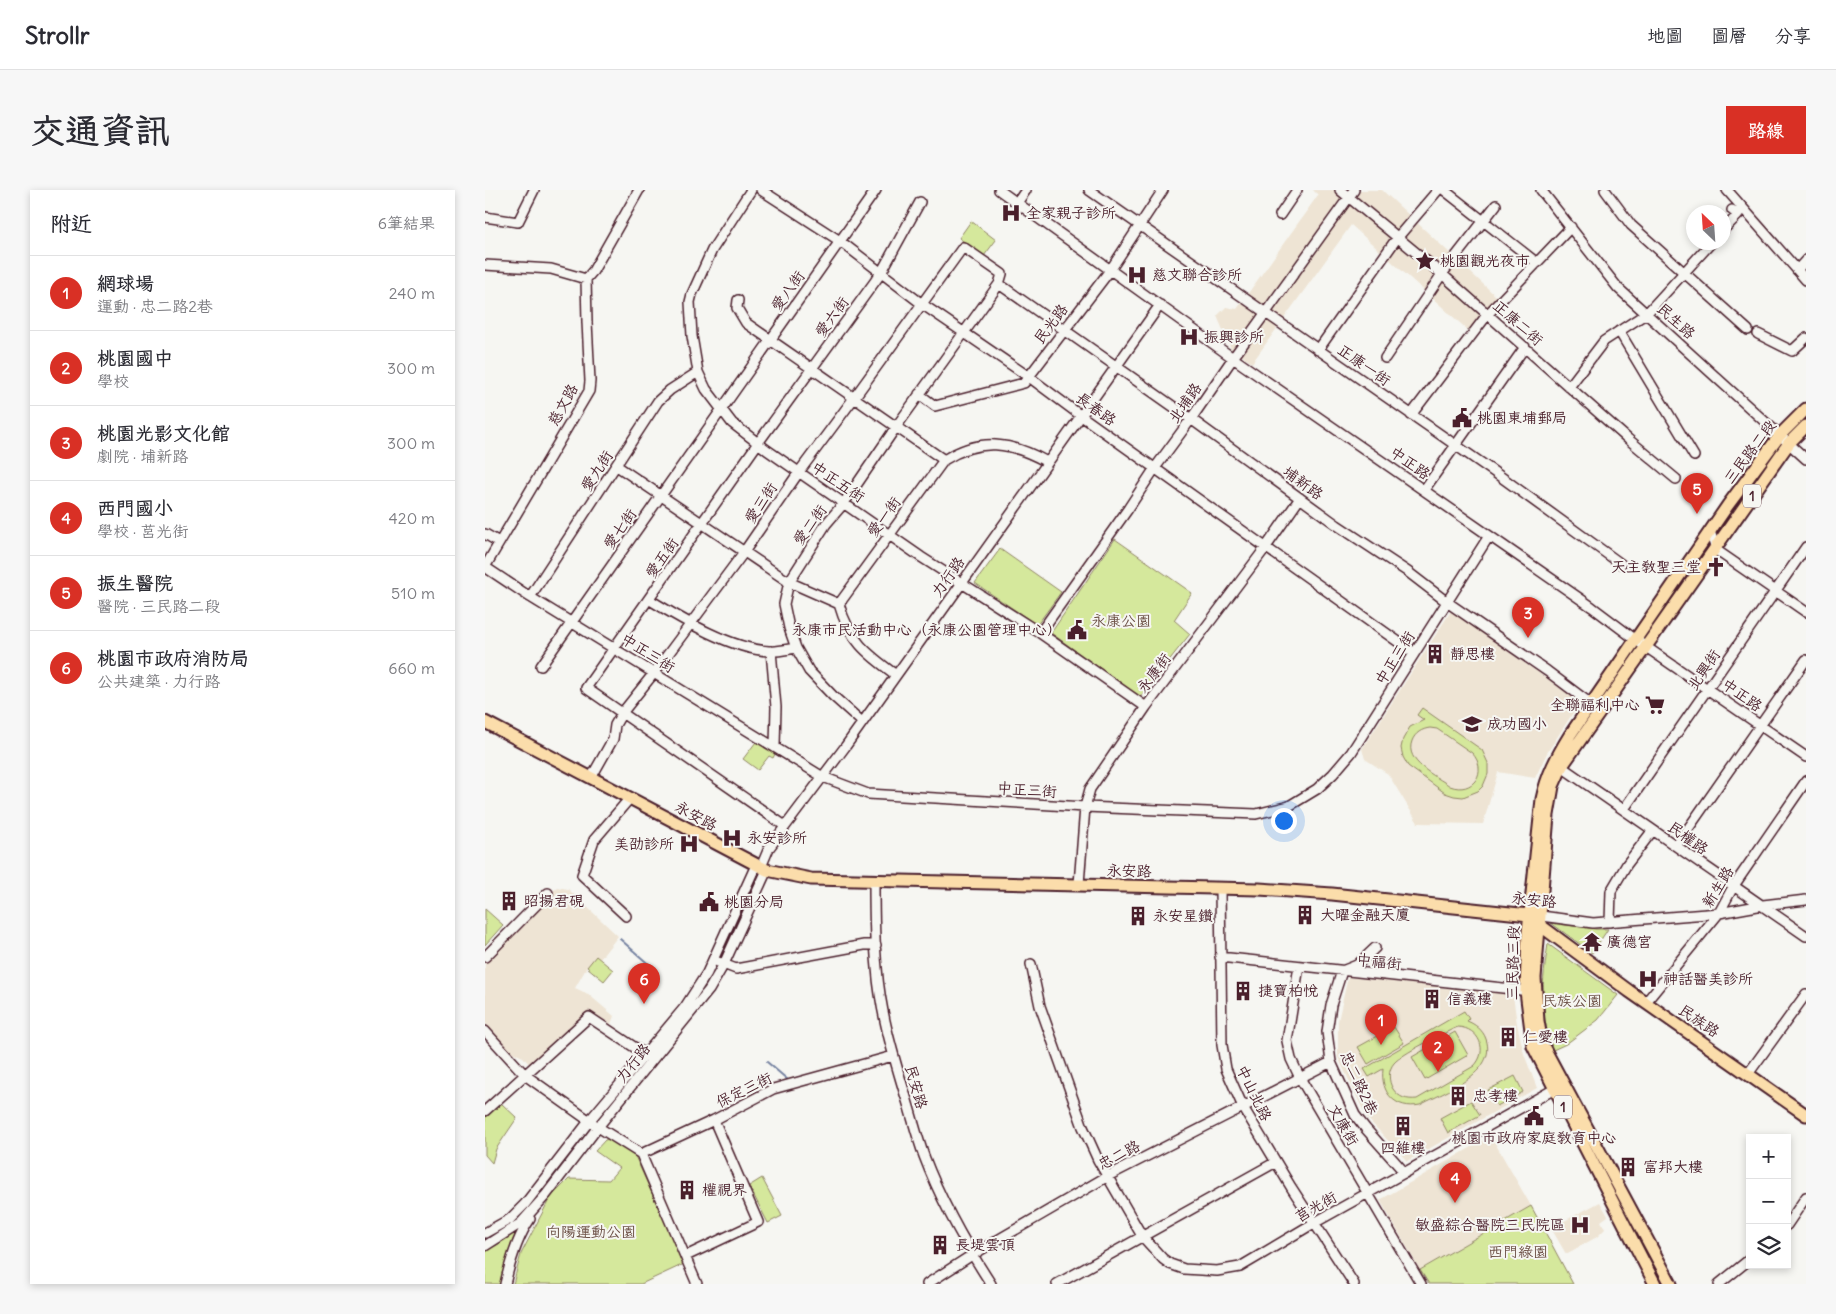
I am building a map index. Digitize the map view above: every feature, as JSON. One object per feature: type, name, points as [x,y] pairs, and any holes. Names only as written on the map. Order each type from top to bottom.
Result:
[{"type":"main road","name":"三民路二段","points":[[1636,640],[1780,434],[1806,409]]},
{"type":"main road","name":"三民路二段","points":[[1647,647],[1789,443],[1806,426]]},
{"type":"main road","name":"三民路三段","points":[[1531,992],[1541,927],[1548,815],[1558,764],[1591,704],[1636,640]]},
{"type":"main road","name":"三民路三段","points":[[1647,647],[1546,781],[1542,799],[1529,915],[1533,1046],[1559,1087],[1671,1284]]},
{"type":"main road","name":"永安路","points":[[485,722],[761,867],[811,879],[1221,888],[1332,894],[1529,915]]},
{"type":"main road","name":"民族路","points":[[1529,915],[1541,927],[1806,1115]]},
{"type":"main road","name":"三民路三段","points":[[1559,1087],[1655,1284]]},
{"type":"street","points":[[485,217],[518,222],[534,190]]},
{"type":"street","points":[[485,264],[551,269],[586,279],[593,271],[639,190]]},
{"type":"street","name":"中正五街","points":[[751,190],[712,250],[693,290],[690,302],[692,336],[698,372],[706,389],[721,409],[732,422],[758,444],[889,534],[1040,633],[1146,707]]},
{"type":"street","name":"長春路","points":[[761,190],[840,241],[921,304],[1029,377],[1414,653]]},
{"type":"street","name":"愛八街","points":[[721,409],[876,190]]},
{"type":"street","name":"中正路","points":[[999,190],[1233,358],[1806,757]]},
{"type":"street","points":[[1017,203],[1026,190]]},
{"type":"street","name":"正康一街","points":[[1089,190],[1456,446],[1621,564]]},
{"type":"street","name":"民光路","points":[[919,394],[935,406],[1024,383],[1111,269],[1163,190]]},
{"type":"street","points":[[1280,215],[1297,190]]},
{"type":"street","name":"正康二街","points":[[1340,190],[1351,194],[1397,238],[1442,274],[1676,479]]},
{"type":"street","points":[[1318,350],[1397,238],[1438,190]]},
{"type":"street","points":[[1444,190],[1537,263]]},
{"type":"street","name":"民生路","points":[[1541,190],[1618,288],[1806,459]]},
{"type":"street","points":[[1605,190],[1631,225],[1748,330]]},
{"type":"street","points":[[1727,190],[1806,280]]},
{"type":"street","name":"北埔路","points":[[1040,633],[1155,468],[1351,194]]},
{"type":"street","name":"愛六街","points":[[758,444],[881,273],[920,202]]},
{"type":"street","points":[[1385,358],[1442,274],[1496,205]]},
{"type":"street","points":[[1731,223],[1738,216],[1732,210]]},
{"type":"street","points":[[1411,415],[1487,315],[1571,227]]},
{"type":"street","name":"愛三街","points":[[591,778],[613,739],[615,725],[622,713],[744,552],[799,472],[963,247],[1002,274]]},
{"type":"street","points":[[1569,387],[1604,341],[1647,313],[1705,250]]},
{"type":"street","points":[[1797,270],[1806,260]]},
{"type":"street","name":"愛二街","points":[[862,722],[833,696],[809,670],[796,648],[784,604],[789,582],[826,524],[844,503],[919,394],[999,284],[1002,274]]},
{"type":"street","name":"慈文路","points":[[485,567],[589,391],[591,381],[586,279]]},
{"type":"street","name":"埔新路","points":[[999,284],[1337,525],[1408,572],[1447,602],[1591,704]]},
{"type":"street","points":[[738,300],[737,308],[746,323],[769,341],[944,460]]},
{"type":"street","name":"力行路","points":[[485,1246],[521,1223],[547,1195],[598,1127],[709,990],[724,964],[769,848],[823,777],[1160,304]]},
{"type":"street","points":[[1619,331],[1694,456]]},
{"type":"street","points":[[1758,334],[1792,351],[1806,338]]},
{"type":"street","points":[[1424,490],[1525,347]]},
{"type":"street","name":"愛九街","points":[[530,597],[659,400],[670,390],[698,372]]},
{"type":"street","name":"愛七街","points":[[541,666],[721,409]]},
{"type":"street","name":"愛五街","points":[[622,713],[586,688],[650,600],[758,444]]},
{"type":"street","name":"愛一街","points":[[839,604],[944,460],[959,450],[978,445],[996,445],[1029,452],[1047,462]]},
{"type":"street","points":[[617,466],[789,582],[839,604],[845,626],[861,648],[896,675]]},
{"type":"street","name":"永康街","points":[[1079,884],[1085,807],[1090,789],[1146,707],[1300,498]]},
{"type":"street","points":[[1710,532],[1715,550],[1806,612]]},
{"type":"street","points":[[485,534],[499,542]]},
{"type":"street","name":"中正三街","points":[[485,567],[530,597],[823,777],[868,794],[1085,807],[1255,814],[1289,806],[1317,788],[1333,774],[1351,753],[1489,536]]},
{"type":"street","name":"北興街","points":[[1624,809],[1806,546]]},
{"type":"street","points":[[650,600],[691,624],[741,646],[771,652],[796,648]]},
{"type":"street","points":[[771,652],[775,707],[775,746]]},
{"type":"street","points":[[1676,846],[1806,660]]},
{"type":"street","points":[[622,713],[785,826]]},
{"type":"street","name":"民權路","points":[[1558,764],[1806,936]]},
{"type":"street","name":"新生路","points":[[1646,1002],[1719,914],[1733,887],[1806,781]]},
{"type":"street","points":[[626,916],[582,875],[594,840],[630,798]]},
{"type":"street","points":[[1610,922],[1611,891],[1627,864],[1653,830]]},
{"type":"street","name":"力行路","points":[[485,1233],[510,1219],[525,1204],[644,1053],[685,1006],[707,973],[761,867]]},
{"type":"street","name":"民安路","points":[[874,881],[877,969],[881,1000],[893,1056],[924,1157],[972,1255],[991,1284]]},
{"type":"street","name":"中山北路","points":[[1221,888],[1222,1045],[1226,1069],[1243,1107],[1354,1284]]},
{"type":"street","points":[[485,958],[547,893]]},
{"type":"street","name":"永安路","points":[[1529,915],[1593,923],[1719,914],[1763,905],[1806,900]]},
{"type":"street","points":[[713,960],[736,969],[864,945],[876,945]]},
{"type":"street","points":[[1342,971],[1357,965],[1375,948]]},
{"type":"street","name":"中福街","points":[[1220,957],[1531,992]]},
{"type":"street","name":"莒光街","points":[[1031,964],[1040,1006],[1083,1127],[1108,1176],[1142,1236],[1157,1255],[1171,1264],[1197,1271],[1217,1271],[1240,1267],[1559,1087]]},
{"type":"street","name":"文康街","points":[[1299,966],[1287,1041],[1291,1059],[1367,1194],[1421,1284]]},
{"type":"street","name":"忠二路2巷","points":[[1342,971],[1331,1005],[1327,1032],[1331,1062],[1355,1115],[1405,1173]]},
{"type":"street","points":[[1748,1074],[1806,994]]},
{"type":"street","points":[[485,1111],[589,1017],[653,1060]]},
{"type":"street","points":[[485,1031],[525,1075],[598,1127],[641,1154],[697,1284]]},
{"type":"street","name":"保定三街","points":[[641,1154],[773,1089],[893,1056]]},
{"type":"street","name":"忠二路","points":[[927,1284],[972,1255],[1108,1176],[1331,1062]]},
{"type":"street","points":[[686,1256],[759,1222],[713,1120]]},
{"type":"street","points":[[1057,1284],[1276,1162]]},
{"type":"street","points":[[505,1284],[510,1263],[525,1226],[547,1195]]},
{"type":"street","points":[[1788,1224],[1806,1197]]},
{"type":"street","points":[[1719,1284],[1746,1263]]},
{"type":"shaded area","name":"桃園觀光夜市","points":[[1313,190],[1382,190],[1498,298],[1470,332],[1351,225],[1252,363],[1232,351],[1217,316],[1226,307],[1237,309],[1318,195]]},
{"type":"shaded area","name":"成功國小","points":[[1451,611],[1580,702],[1547,753],[1535,778],[1498,772],[1483,824],[1418,823],[1388,774],[1365,759],[1362,749]]},
{"type":"shaded area","points":[[557,887],[568,889],[618,936],[600,959],[613,970],[604,981],[587,967],[575,988],[588,994],[614,1016],[611,1024],[588,1011],[531,1066],[523,1057],[510,1051],[485,1023],[485,963]]},
{"type":"shaded area","points":[[1348,977],[1513,995],[1524,1054],[1537,1088],[1407,1161],[1367,1118],[1338,1057],[1338,1021]]},
{"type":"shaded area","points":[[1491,1136],[1531,1206],[1420,1270],[1380,1200]]},
{"type":"shaded area","name":"敏盛綜合醫院三民院區","points":[[1600,1202],[1608,1216],[1601,1221],[1605,1229],[1597,1237],[1566,1254],[1551,1228]]},
{"type":"green space","points":[[971,221],[996,240],[984,256],[959,238]]},
{"type":"green space","name":"永康公園","points":[[1115,539],[1192,593],[1174,620],[1190,634],[1140,697],[1051,633]]},
{"type":"green space","name":"永康公園","points":[[1000,549],[1061,592],[1037,625],[975,583]]},
{"type":"green space","points":[[1422,708],[1482,750],[1488,763],[1488,774],[1483,786],[1478,791],[1463,797],[1445,793],[1408,766],[1401,748],[1403,739],[1410,727],[1424,720],[1417,715]],"holes":[[[1424,729],[1437,729],[1472,753],[1477,760],[1479,774],[1472,784],[1458,788],[1450,786],[1417,762],[1411,749],[1415,736]]]},
{"type":"green space","points":[[759,738],[775,748],[775,754],[773,758],[769,756],[758,770],[743,759]]},
{"type":"green space","points":[[485,909],[503,925],[485,945]]},
{"type":"green space","points":[[1551,923],[1596,929],[1608,929],[1592,953]]},
{"type":"green space","name":"民族公園","points":[[1548,944],[1618,995],[1598,1020],[1566,1044],[1553,1050],[1545,1023],[1543,997]]},
{"type":"green space","points":[[596,956],[613,970],[604,981],[587,967]]},
{"type":"green space","points":[[1464,1011],[1469,1019],[1467,1021],[1478,1028],[1486,1039],[1488,1051],[1484,1062],[1477,1071],[1467,1080],[1420,1105],[1404,1105],[1391,1098],[1384,1085],[1383,1069],[1369,1077],[1364,1069]],"holes":[[[1458,1027],[1465,1028],[1476,1036],[1481,1047],[1481,1054],[1474,1066],[1417,1099],[1403,1098],[1395,1092],[1391,1086],[1389,1076],[1394,1063],[1413,1050],[1453,1029]]]},
{"type":"green space","points":[[1394,1027],[1404,1043],[1368,1064],[1358,1047]]},
{"type":"green space","points":[[1455,1032],[1468,1055],[1425,1080],[1412,1057]]},
{"type":"green space","points":[[1515,1076],[1523,1092],[1497,1106],[1488,1090]]},
{"type":"green space","points":[[1471,1101],[1480,1115],[1448,1133],[1440,1118]]},
{"type":"green space","points":[[501,1103],[517,1118],[496,1149],[492,1163],[485,1155],[485,1117]]},
{"type":"green space","name":"向陽運動公園","points":[[609,1139],[635,1156],[684,1264],[641,1284],[513,1284],[521,1254],[550,1198],[569,1179],[609,1180],[619,1168],[595,1151],[605,1140]]},
{"type":"green space","points":[[762,1178],[782,1216],[768,1223],[749,1186]]},
{"type":"green space","name":"西門綠園","points":[[1531,1206],[1573,1284],[1429,1284],[1420,1270]]},
{"type":"green space","points":[[524,1225],[502,1284],[485,1284],[485,1250],[497,1245]]},
{"type":"waterway","points":[[620,939],[653,968]]},
{"type":"waterway","points":[[767,1062],[788,1080]]},
{"type":"place","name":"全家親子診所","points":[[1011,213]]},
{"type":"place","name":"桃園觀光夜市","points":[[1425,261]]},
{"type":"place","name":"慈文聯合診所","points":[[1137,275]]},
{"type":"place","name":"振興診所","points":[[1189,337]]},
{"type":"place","name":"桃園東埔郵局","points":[[1462,418]]},
{"type":"place","name":"振生醫院","points":[[1697,514]]},
{"type":"place","name":"天主教聖三堂","points":[[1716,567]]},
{"type":"place","name":"永康市民活動中心（永康公園管理中心）","points":[[1077,630]]},
{"type":"place","name":"桃園光影文化館","points":[[1528,638]]},
{"type":"place","name":"靜思樓","points":[[1435,654]]},
{"type":"place","name":"全聯福利中心","points":[[1655,705]]},
{"type":"place","name":"成功國小","points":[[1472,724]]},
{"type":"place","name":"永安診所","points":[[732,838]]},
{"type":"place","name":"美劭診所","points":[[689,844]]},
{"type":"place","name":"昭揚君硯","points":[[509,901]]},
{"type":"place","name":"桃園分局","points":[[709,902]]},
{"type":"place","name":"大曜金融天廈","points":[[1305,915]]},
{"type":"place","name":"永安星鑽","points":[[1138,916]]},
{"type":"place","name":"廣德宮","points":[[1592,942]]},
{"type":"place","name":"神話醫美診所","points":[[1648,979]]},
{"type":"place","name":"捷寶柏悅","points":[[1243,991]]},
{"type":"place","name":"信義樓","points":[[1432,999]]},
{"type":"place","name":"桃園市政府消防局","points":[[644,1004]]},
{"type":"place","name":"仁愛樓","points":[[1508,1037]]},
{"type":"place","name":"網球場","points":[[1381,1045]]},
{"type":"place","name":"桃園國中","points":[[1438,1072]]},
{"type":"place","name":"忠孝樓","points":[[1458,1096]]},
{"type":"place","name":"桃園市政府家庭教育中心","points":[[1534,1116]]},
{"type":"place","name":"四維樓","points":[[1403,1126]]},
{"type":"place","name":"富邦大樓","points":[[1628,1167]]},
{"type":"place","name":"權視界","points":[[687,1190]]},
{"type":"place","name":"西門國小","points":[[1455,1203]]},
{"type":"place","name":"敏盛綜合醫院三民院區","points":[[1580,1225]]},
{"type":"place","name":"長堤雲頂","points":[[940,1245]]}]
